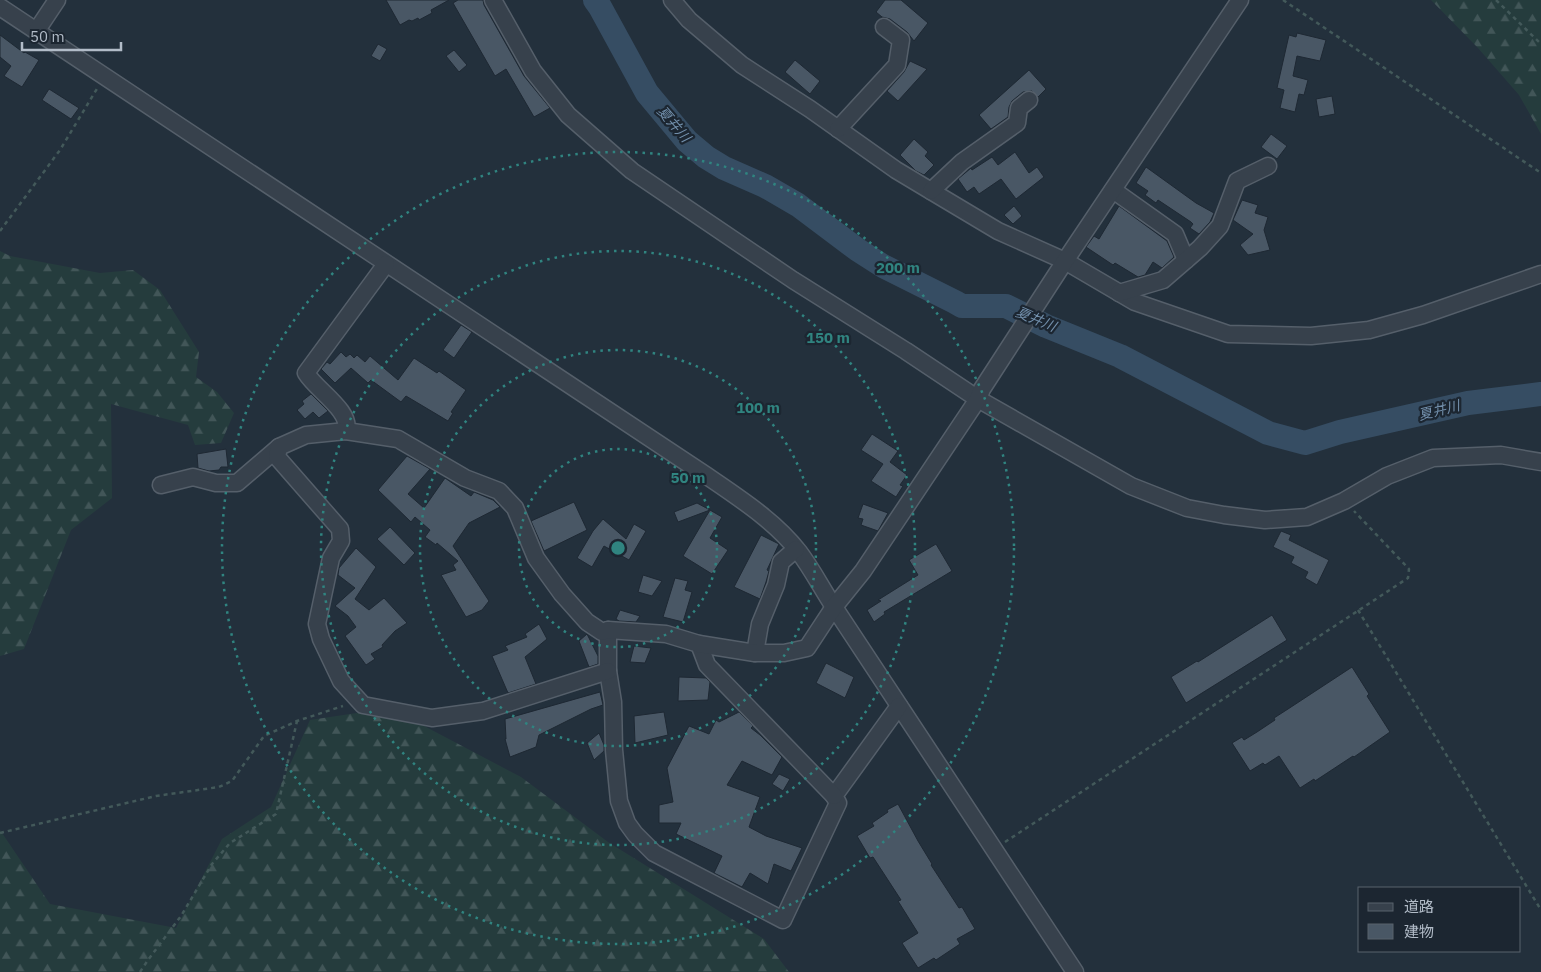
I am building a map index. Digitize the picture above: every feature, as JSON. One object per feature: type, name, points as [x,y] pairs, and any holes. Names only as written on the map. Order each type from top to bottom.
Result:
[{"type":"street","points":[[37,30],[57,0]]},
{"type":"street","points":[[493,0],[532,70],[568,115],[632,171],[778,269],[906,351],[1131,486],[1188,508],[1265,520],[1307,517],[1344,501],[1386,476],[1433,458],[1501,455],[1541,462]]},
{"type":"street","points":[[161,485],[193,478],[216,483],[237,483],[278,447],[306,435],[346,431],[398,439],[465,478],[499,491],[515,508],[536,558],[562,594],[587,622],[602,632],[608,630],[666,634],[699,644],[755,652],[784,653],[807,648],[834,608],[863,571],[980,394],[1064,261],[1240,0]]},
{"type":"street","points":[[678,3],[689,20],[742,65],[896,170],[998,231],[1064,261],[1135,302],[1228,334],[1311,336],[1369,330],[1423,315],[1541,274]]},
{"type":"street","points":[[0,7],[742,500],[773,526],[796,549],[1074,972]]},
{"type":"street","points":[[838,129],[897,65],[901,40],[884,27]]},
{"type":"street","points":[[931,191],[962,162],[1017,123],[1019,108],[1029,100]]},
{"type":"street","points":[[1120,293],[1163,280],[1200,248],[1220,226],[1238,181],[1268,166]]},
{"type":"street","points":[[1112,190],[1175,234],[1186,260]]},
{"type":"street","points":[[346,431],[348,425],[343,413],[310,380],[306,373],[386,264]]},
{"type":"street","points":[[278,447],[278,457],[340,528],[341,541],[331,558],[317,624],[320,639],[341,680],[363,705],[432,718],[482,711],[608,671]]},
{"type":"street","points":[[755,652],[760,624],[776,585],[781,562],[796,549]]},
{"type":"street","points":[[608,630],[608,671],[613,702],[614,750],[619,801],[627,823],[654,853],[782,920],[838,803],[834,796],[707,665],[699,644]]},
{"type":"street","points":[[834,796],[899,706]]},
{"type":"path","points":[[1283,0],[1541,173]]},
{"type":"path","points":[[1496,0],[1541,44]]},
{"type":"path","points":[[0,231],[60,150],[105,75]]},
{"type":"path","points":[[994,849],[1408,578],[1409,569],[1344,501]]},
{"type":"path","points":[[1358,610],[1541,910]]},
{"type":"path","points":[[0,833],[156,796],[219,787],[232,781],[264,736],[297,720],[359,700]]},
{"type":"path","points":[[140,972],[181,916],[212,864],[230,843],[276,814],[297,720]]},
{"type":"green space","points":[[1431,0],[1541,0],[1541,134],[1519,95],[1478,48]]},
{"type":"green space","points":[[0,251],[10,256],[100,273],[133,270],[160,290],[199,352],[196,377],[217,392],[234,413],[221,443],[195,445],[188,425],[111,404],[112,498],[71,530],[24,649],[0,656]]},
{"type":"green space","points":[[390,708],[521,777],[608,842],[764,939],[789,972],[0,972],[0,830],[50,904],[176,928],[222,839],[271,807],[310,720]]},
{"type":"building","points":[[386,0],[449,0],[431,10],[432,13],[419,20],[418,18],[412,21],[409,20],[400,25]]},
{"type":"building","points":[[458,0],[483,0],[524,76],[550,108],[534,117],[506,69],[495,76],[453,3]]},
{"type":"building","points":[[885,0],[901,0],[928,23],[914,41],[907,32],[890,19],[882,17],[876,12]]},
{"type":"building","points":[[1297,33],[1326,40],[1320,61],[1297,56],[1293,76],[1308,80],[1304,95],[1299,94],[1295,112],[1280,108],[1284,90],[1277,88],[1289,35],[1296,37]]},
{"type":"building","points":[[0,35],[24,53],[39,60],[22,87],[4,76],[11,66],[0,57]]},
{"type":"building","points":[[378,44],[387,49],[380,61],[371,56]]},
{"type":"building","points":[[454,50],[467,65],[459,72],[446,56]]},
{"type":"building","points":[[795,60],[820,81],[810,94],[785,72]]},
{"type":"building","points":[[910,61],[927,69],[898,101],[887,91],[904,72]]},
{"type":"building","points":[[1029,70],[1046,89],[1038,97],[1032,91],[1023,92],[1012,101],[1008,117],[991,129],[979,115]]},
{"type":"building","points":[[49,89],[79,108],[71,119],[42,100]]},
{"type":"building","points":[[1332,96],[1335,114],[1319,117],[1316,99]]},
{"type":"building","points":[[1271,134],[1287,146],[1277,159],[1261,147]]},
{"type":"building","points":[[914,139],[928,152],[925,156],[934,165],[924,175],[916,171],[900,155]]},
{"type":"building","points":[[1015,152],[1029,173],[1037,167],[1044,177],[1016,199],[1001,179],[979,194],[974,187],[967,192],[958,179],[971,168],[972,170],[992,157],[998,165]]},
{"type":"building","points":[[1146,167],[1196,203],[1214,213],[1210,222],[1199,234],[1190,228],[1193,224],[1191,222],[1158,200],[1156,203],[1145,195],[1148,191],[1136,183]]},
{"type":"building","points":[[1242,200],[1258,205],[1255,213],[1268,217],[1264,230],[1270,250],[1248,255],[1240,245],[1253,234],[1233,220]]},
{"type":"building","points":[[1014,206],[1022,216],[1013,224],[1004,215]]},
{"type":"building","points":[[1119,206],[1167,241],[1174,257],[1162,268],[1153,262],[1145,275],[1138,277],[1115,263],[1113,265],[1086,247],[1094,236],[1099,239]]},
{"type":"building","points":[[461,325],[472,332],[454,358],[443,350]]},
{"type":"building","points":[[341,352],[346,357],[350,354],[354,358],[357,355],[365,362],[370,356],[398,380],[414,358],[437,373],[439,371],[466,390],[451,412],[453,413],[448,421],[406,396],[401,402],[371,380],[368,383],[351,368],[335,383],[321,369],[327,362],[330,364]]},
{"type":"building","points":[[311,394],[328,411],[319,418],[313,412],[305,419],[297,410],[304,404],[302,401]]},
{"type":"building","points":[[872,434],[898,451],[890,462],[907,475],[900,485],[903,486],[896,497],[871,481],[883,464],[861,450]]},
{"type":"building","points":[[226,449],[228,467],[209,471],[198,468],[197,454]]},
{"type":"building","points":[[407,456],[430,469],[408,494],[424,508],[445,478],[471,496],[474,492],[493,500],[500,507],[469,523],[453,546],[489,601],[482,610],[466,617],[441,575],[456,570],[453,565],[458,561],[437,543],[436,545],[425,537],[430,530],[415,517],[411,522],[378,490]]},
{"type":"building","points":[[574,502],[587,530],[544,551],[531,521]]},
{"type":"building","points":[[697,503],[710,510],[678,522],[674,512]]},
{"type":"building","points":[[863,504],[888,513],[878,531],[861,525],[863,519],[858,518]]},
{"type":"building","points":[[710,510],[722,517],[710,538],[728,550],[712,574],[683,556]]},
{"type":"building","points":[[603,519],[626,539],[634,524],[646,531],[629,560],[604,546],[592,567],[577,558],[593,531]]},
{"type":"building","points":[[390,527],[415,553],[404,565],[377,539]]},
{"type":"building","points":[[1281,531],[1291,535],[1289,540],[1329,560],[1317,585],[1305,578],[1308,572],[1291,563],[1294,557],[1273,547]]},
{"type":"building","points":[[761,535],[779,544],[767,570],[769,571],[760,599],[734,587]]},
{"type":"building","points":[[936,544],[952,571],[884,612],[885,614],[874,622],[867,610],[881,601],[878,600],[918,575],[909,560]]},
{"type":"building","points":[[356,548],[376,567],[355,599],[369,610],[384,598],[407,623],[395,631],[382,645],[383,647],[371,654],[375,659],[366,665],[345,636],[356,627],[348,616],[335,606],[355,588],[338,575],[339,568]]},
{"type":"building","points":[[643,575],[662,581],[652,596],[638,592]]},
{"type":"building","points":[[675,578],[688,581],[685,590],[692,592],[683,622],[663,617]]},
{"type":"building","points":[[620,610],[640,616],[636,622],[619,621],[616,619]]},
{"type":"building","points":[[1272,615],[1287,640],[1186,703],[1171,677]]},
{"type":"building","points":[[539,624],[547,639],[525,657],[536,684],[508,693],[492,656],[508,650],[505,646],[527,637],[525,634]]},
{"type":"building","points":[[587,634],[598,656],[598,664],[589,667],[579,641]]},
{"type":"building","points":[[634,646],[651,648],[645,663],[630,662]]},
{"type":"building","points":[[826,663],[854,677],[845,698],[816,683]]},
{"type":"building","points":[[1352,667],[1369,694],[1367,696],[1390,732],[1354,757],[1300,788],[1279,756],[1265,765],[1263,763],[1250,771],[1232,743],[1242,737],[1244,740],[1257,732],[1275,720],[1274,718]]},
{"type":"building","points":[[679,677],[706,678],[710,682],[708,700],[678,701]]},
{"type":"building","points":[[600,692],[603,705],[539,735],[536,747],[510,757],[505,739],[505,719]]},
{"type":"building","points":[[664,712],[668,735],[635,743],[634,716]]},
{"type":"building","points":[[739,712],[753,726],[751,728],[782,757],[772,775],[742,761],[727,785],[760,797],[749,827],[766,836],[802,848],[791,871],[774,864],[768,884],[750,873],[742,887],[714,873],[722,856],[676,834],[681,823],[659,823],[659,805],[673,802],[667,768],[689,726],[709,734],[716,720],[719,722]]},
{"type":"building","points":[[599,733],[604,745],[604,751],[594,760],[587,743]]},
{"type":"building","points":[[779,774],[790,779],[783,791],[772,784]]},
{"type":"building","points":[[898,804],[931,865],[959,908],[962,907],[975,929],[957,939],[960,944],[936,960],[934,958],[918,968],[902,943],[918,933],[898,901],[901,900],[873,857],[870,858],[857,836],[874,826],[872,823],[888,812],[887,810]]},
{"type":"waterway","name":"夏井川","points":[[595,0],[647,93],[687,141],[706,157],[724,168],[765,186],[798,205],[858,250],[883,266],[962,306],[1006,306],[1046,326],[1120,356],[1268,433],[1305,443],[1340,432],[1468,403],[1541,394]]}]
